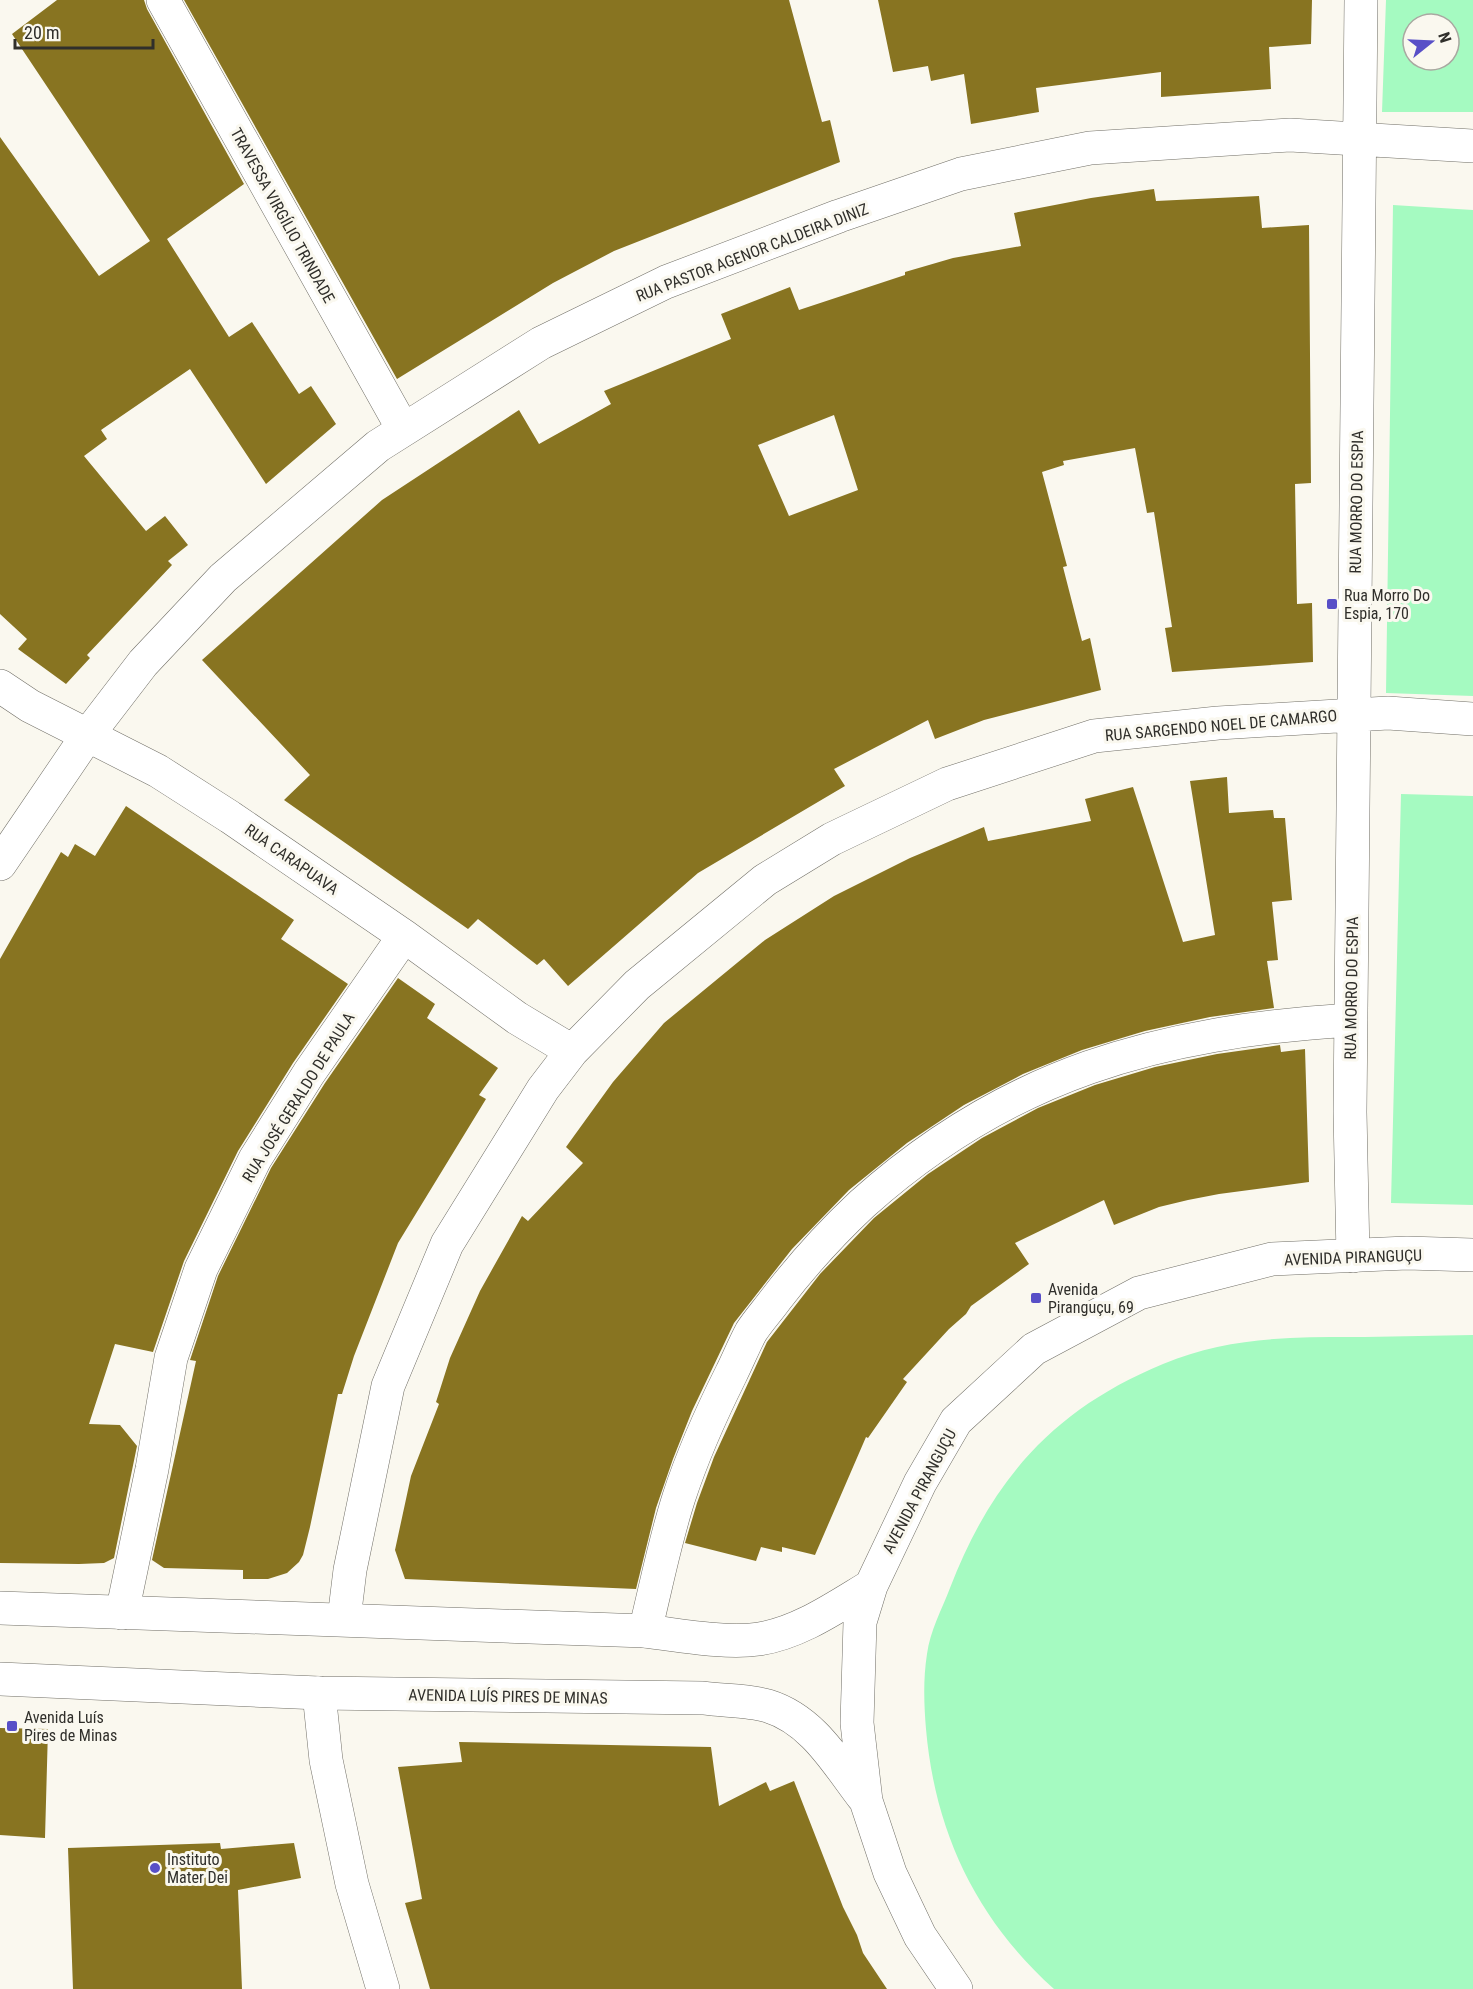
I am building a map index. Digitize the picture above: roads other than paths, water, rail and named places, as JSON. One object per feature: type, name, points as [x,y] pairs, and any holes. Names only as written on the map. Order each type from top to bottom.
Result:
[{"type":"street","name":"TRAVESSA VIRGÍLIO TRINDADE","points":[[163,0],[403,429]]},
{"type":"street","name":"RUA MORRO DO ESPIA","points":[[1353,1256],[1351,1020],[1361,0]]},
{"type":"street","name":"RUA PASTOR AGENOR CALDEIRA DINIZ","points":[[0,864],[87,736],[143,663],[223,578],[378,446],[403,429],[541,343],[666,282],[839,216],[961,174],[1090,148],[1290,135],[1473,146]]},
{"type":"street","name":"RUA CARAPUAVA","points":[[0,686],[30,706],[158,771],[185,788],[404,936],[517,1018],[573,1052]]},
{"type":"street","name":"RUA SARGENDO NOEL DE CAMARGO","points":[[344,1619],[350,1570],[388,1386],[447,1244],[543,1089],[573,1052],[637,985],[765,880],[832,838],[947,784],[1094,735],[1218,723],[1388,713],[1473,719]]},
{"type":"street","name":"RUA JOSÉ GERALDO DE PAULA","points":[[122,1613],[152,1469],[171,1359],[201,1269],[255,1159],[309,1073],[404,936]]},
{"type":"street","points":[[645,1631],[679,1499],[701,1436],[752,1332],[799,1269],[830,1233],[895,1174],[935,1144],[977,1118],[1025,1092],[1083,1068],[1142,1050],[1212,1034],[1298,1023],[1351,1020]]},
{"type":"street","name":"AVENIDA PIRANGUÇU","points":[[956,1989],[915,1926],[890,1873],[866,1801],[856,1723],[860,1622],[871,1586],[920,1483],[956,1421],[1034,1349],[1138,1293],[1272,1259],[1407,1253],[1473,1255]]},
{"type":"street","points":[[0,1608],[645,1631],[717,1639],[759,1639],[814,1620],[871,1586]]},
{"type":"street","name":"AVENIDA LUÍS PIRES DE MINAS","points":[[0,1678],[319,1693],[703,1698],[767,1706],[795,1718],[819,1738],[866,1801]]},
{"type":"street","points":[[319,1693],[326,1760],[352,1884],[383,1989]]},
{"type":"place","name":"Rua Morro Do Espia, 170","points":[[1332,604]]},
{"type":"place","name":"Avenida Piranguçu, 69","points":[[1036,1298]]},
{"type":"place","name":"Avenida Luís Pires de Minas","points":[[12,1726]]},
{"type":"place","name":"Instituto Mater Dei","points":[[155,1868]]}]
